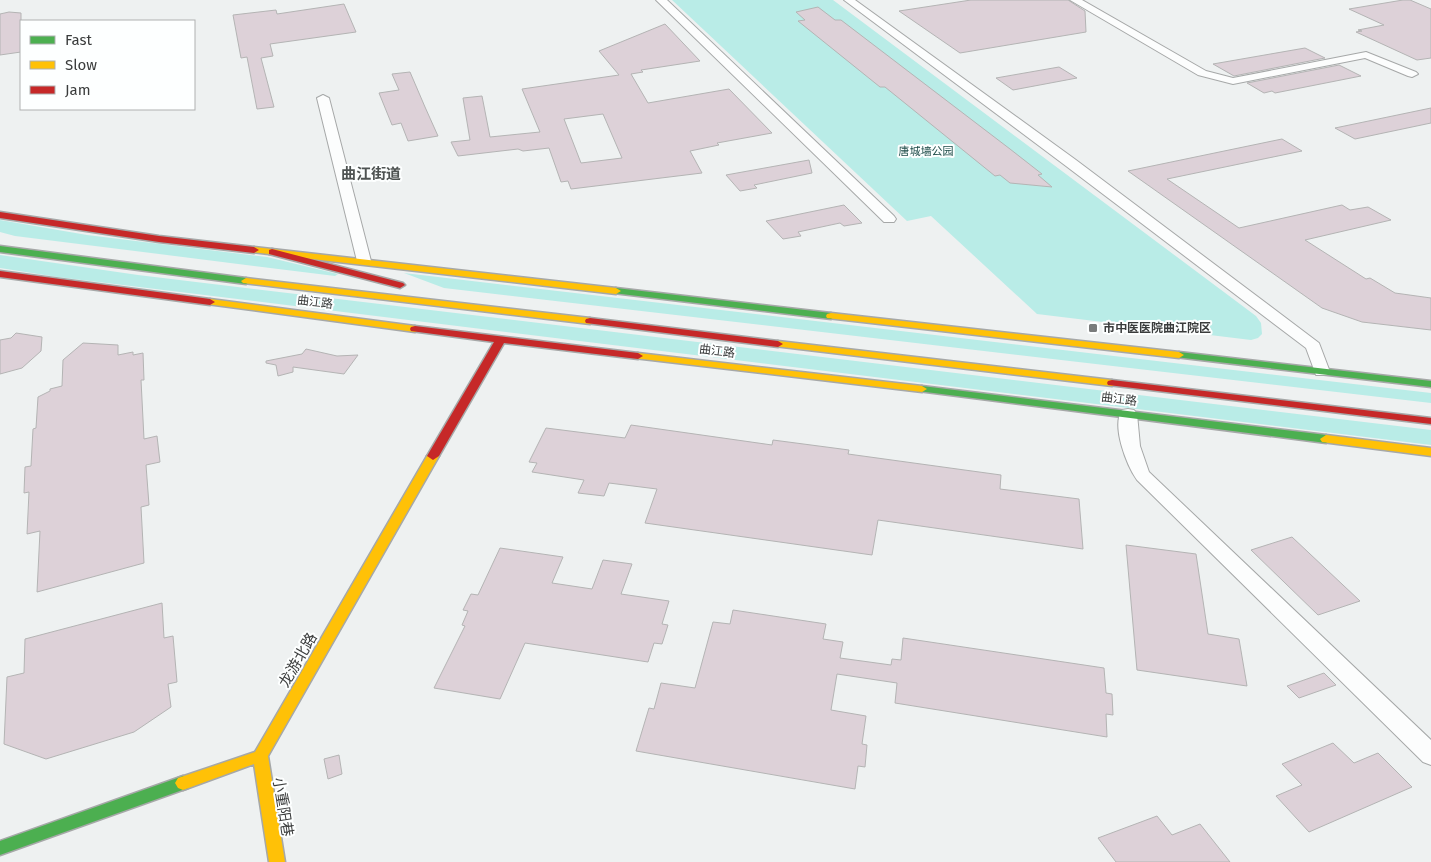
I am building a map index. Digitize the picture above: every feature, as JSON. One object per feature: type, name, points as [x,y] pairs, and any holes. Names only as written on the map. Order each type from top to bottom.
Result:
[{"type":"main road","points":[[0,215],[159,239],[1431,384]]},
{"type":"main road","name":"曲江路","points":[[0,237],[61,248],[974,355]]},
{"type":"main road","name":"曲江路","points":[[0,249],[157,271],[1431,421]]},
{"type":"main road","points":[[272,252],[433,293]]},
{"type":"main road","name":"曲江路","points":[[0,274],[500,340],[1128,414],[1431,452]]},
{"type":"main road","name":"龙游北路","points":[[260,756],[500,340]]},
{"type":"main road","points":[[0,848],[260,756]]},
{"type":"main road","name":"小重阳巷","points":[[260,756],[277,862]]},
{"type":"street","points":[[661,0],[889,219]]},
{"type":"street","points":[[849,0],[1313,346],[1322,372]]},
{"type":"street","points":[[1075,0],[1202,73],[1233,81],[1366,55],[1412,74]]},
{"type":"street","points":[[323,98],[364,261]]},
{"type":"street","points":[[1128,414],[1130,451],[1134,462],[1143,476],[1431,756]]},
{"type":"green space","name":"唐城墙公园","points":[[672,0],[833,0],[1256,316],[1261,323],[1262,334],[1258,338],[1251,340],[1037,314],[931,216],[907,221]]},
{"type":"green space","points":[[0,220],[87,235],[267,257],[338,274],[335,276],[15,236],[0,232]]},
{"type":"green space","points":[[0,255],[138,275],[1431,430],[1431,445],[57,277],[0,268]]},
{"type":"green space","points":[[404,273],[1431,393],[1431,403],[444,288]]},
{"type":"building","points":[[971,0],[1068,0],[1085,11],[1086,32],[960,53],[899,11]]},
{"type":"building","points":[[1410,0],[1431,9],[1431,58],[1417,60],[1356,32],[1384,25],[1349,9]]},
{"type":"building","points":[[344,4],[356,32],[270,44],[273,56],[261,58],[274,107],[257,109],[247,57],[241,58],[233,15],[276,10],[277,14]]},
{"type":"building","points":[[818,7],[835,20],[841,20],[1010,149],[1042,174],[1038,175],[1052,187],[1010,183],[1000,175],[995,176],[885,87],[880,87],[798,21],[805,20],[796,12]]},
{"type":"building","points":[[9,12],[21,13],[20,52],[0,55],[0,14]]},
{"type":"building","points":[[665,24],[700,61],[641,70],[643,72],[631,74],[648,103],[729,89],[772,133],[717,143],[719,145],[690,151],[702,173],[571,189],[568,181],[561,182],[549,148],[523,151],[518,149],[458,156],[451,142],[470,140],[463,98],[482,96],[490,137],[540,132],[522,89],[619,75],[599,51]],"holes":[[[603,114],[622,158],[581,163],[564,119]]]},
{"type":"building","points":[[1305,48],[1325,58],[1234,76],[1213,64]]},
{"type":"building","points":[[1339,65],[1361,76],[1275,93],[1272,91],[1264,93],[1247,83]]},
{"type":"building","points":[[1059,67],[1077,78],[1013,90],[996,78]]},
{"type":"building","points":[[410,72],[438,136],[408,141],[401,123],[392,125],[379,93],[399,90],[392,74]]},
{"type":"building","points":[[1431,108],[1431,123],[1355,139],[1335,128]]},
{"type":"building","points":[[1282,139],[1302,151],[1167,179],[1239,228],[1342,205],[1350,210],[1368,207],[1391,220],[1305,240],[1366,279],[1370,278],[1395,293],[1431,298],[1431,330],[1362,322],[1322,308],[1128,171]]},
{"type":"building","points":[[809,160],[812,173],[754,185],[757,188],[740,191],[726,175]]},
{"type":"building","points":[[844,205],[862,223],[844,226],[840,223],[798,232],[801,236],[783,239],[766,221]]},
{"type":"building","points":[[16,333],[42,337],[41,351],[22,368],[0,374],[0,340],[11,338]]},
{"type":"building","points":[[83,343],[118,345],[118,355],[133,352],[133,355],[143,353],[144,380],[141,380],[144,439],[157,436],[160,462],[146,465],[149,505],[141,507],[144,563],[37,592],[40,531],[27,534],[29,492],[24,493],[25,467],[31,466],[33,429],[36,428],[38,397],[50,391],[50,389],[62,386],[63,360]]},
{"type":"building","points":[[306,349],[337,356],[358,355],[344,374],[293,367],[293,372],[278,376],[276,365],[266,363],[266,361],[302,354]]},
{"type":"building","points":[[631,425],[772,445],[773,440],[849,450],[848,454],[1001,475],[1000,489],[1079,499],[1083,549],[878,520],[872,555],[645,523],[657,489],[609,483],[604,496],[578,493],[584,480],[532,472],[537,463],[529,462],[546,428],[625,438]]},
{"type":"building","points":[[1292,537],[1360,601],[1318,615],[1251,550]]},
{"type":"building","points":[[1126,545],[1196,554],[1208,634],[1239,639],[1247,686],[1137,670]]},
{"type":"building","points":[[500,548],[563,557],[552,583],[592,589],[603,560],[632,564],[621,594],[669,601],[662,624],[668,625],[662,644],[654,643],[648,662],[525,643],[500,699],[434,688],[465,626],[462,625],[468,611],[463,610],[471,594],[478,595]]},
{"type":"building","points":[[162,603],[164,638],[173,636],[177,682],[168,684],[171,707],[134,732],[46,759],[4,744],[7,677],[24,673],[25,639]]},
{"type":"building","points":[[733,610],[826,624],[823,639],[843,642],[840,658],[891,665],[892,659],[901,660],[903,638],[1104,668],[1106,693],[1112,694],[1113,715],[1106,714],[1107,737],[895,703],[897,683],[837,674],[831,710],[866,716],[862,744],[867,745],[865,767],[858,766],[855,789],[636,751],[649,708],[654,709],[661,683],[695,688],[713,622],[730,624]]},
{"type":"building","points":[[1324,673],[1336,685],[1299,698],[1287,686]]},
{"type":"building","points":[[1333,743],[1354,763],[1378,753],[1412,787],[1309,832],[1276,796],[1302,785],[1282,764]]},
{"type":"building","points":[[339,755],[342,774],[328,779],[324,759]]},
{"type":"building","points":[[1157,816],[1172,835],[1200,824],[1230,862],[1116,862],[1098,838]]},
{"type":"traffic: fast","points":[[0,249],[246,281]]},
{"type":"traffic: fast","points":[[616,291],[831,316]]},
{"type":"traffic: fast","points":[[1179,355],[1431,384]]},
{"type":"traffic: fast","points":[[922,389],[1326,439]]},
{"type":"traffic: fast","points":[[0,848],[183,783]]},
{"type":"traffic: slow","points":[[254,250],[616,291]]},
{"type":"traffic: slow","points":[[246,281],[590,321]]},
{"type":"traffic: slow","points":[[210,302],[415,329]]},
{"type":"traffic: slow","points":[[831,316],[1179,355]]},
{"type":"traffic: slow","points":[[778,344],[1112,383]]},
{"type":"traffic: slow","points":[[638,356],[922,389]]},
{"type":"traffic: slow","points":[[1326,439],[1431,452]]},
{"type":"traffic: slow","points":[[183,783],[260,756],[433,456]]},
{"type":"traffic: slow","points":[[260,756],[277,862]]},
{"type":"traffic: jam","points":[[0,215],[159,239],[254,250]]},
{"type":"traffic: jam","points":[[272,252],[400,285]]},
{"type":"traffic: jam","points":[[0,274],[210,302]]},
{"type":"traffic: jam","points":[[590,321],[778,344]]},
{"type":"traffic: jam","points":[[415,329],[638,356]]},
{"type":"traffic: jam","points":[[433,456],[500,340]]},
{"type":"traffic: jam","points":[[1112,383],[1431,421]]},
{"type":"place","name":"市中医医院曲江院区","points":[[1093,328]]},
{"type":"district","name":"曲江街道","points":[[371,174]]}]
